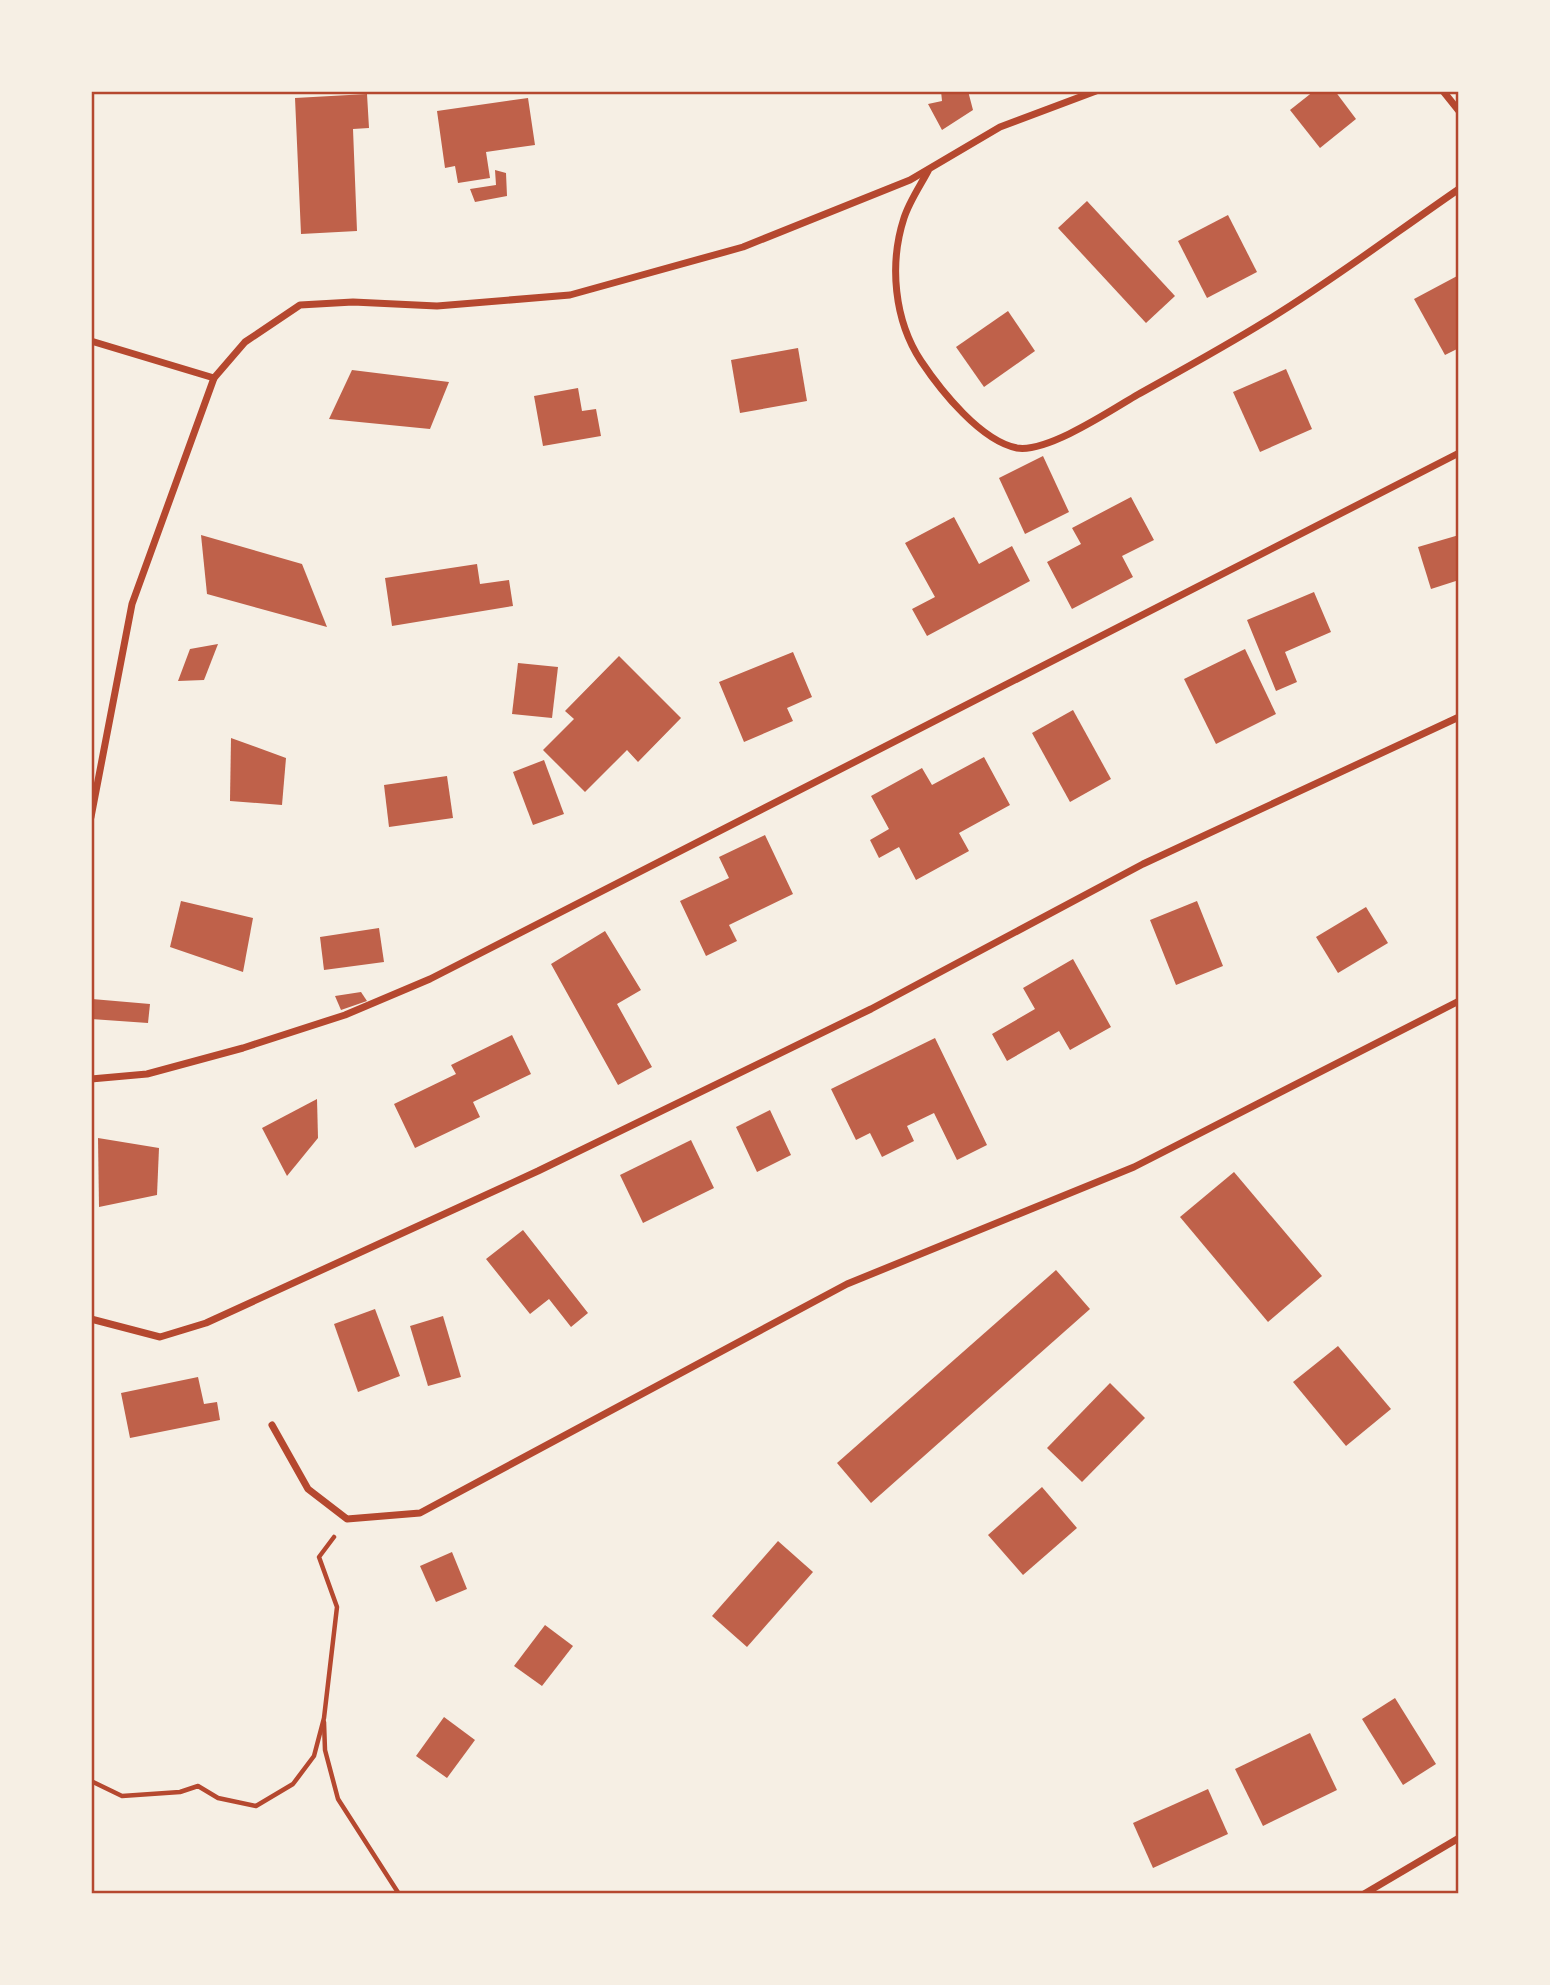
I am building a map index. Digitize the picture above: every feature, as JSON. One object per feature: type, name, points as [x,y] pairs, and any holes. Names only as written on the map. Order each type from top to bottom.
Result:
[{"type":"street","points":[[91,817],[132,604],[214,378],[245,342],[300,305],[353,302],[438,306],[570,295],[743,247],[910,180],[1000,127],[1096,91]]},
{"type":"street","points":[[1443,91],[1459,111]]},
{"type":"street","points":[[928,169],[904,216],[894,262],[900,309],[914,349],[938,386],[1000,443],[1020,448],[1038,447],[1090,423],[1268,320],[1459,189]]},
{"type":"street","points":[[91,341],[214,378]]},
{"type":"street","points":[[91,1079],[147,1074],[243,1048],[345,1015],[430,979],[1459,453]]},
{"type":"street","points":[[91,1319],[160,1337],[206,1323],[538,1171],[871,1009],[1143,864],[1459,717]]},
{"type":"street","points":[[272,1425],[308,1489],[347,1519],[420,1513],[847,1284],[1134,1167],[1459,1001]]},
{"type":"street","points":[[1364,1894],[1459,1838]]},
{"type":"path","points":[[91,1781],[122,1796],[180,1792],[198,1786],[218,1798],[256,1806],[293,1784],[314,1756],[324,1718],[337,1607],[319,1557],[347,1519]]},
{"type":"path","points":[[324,1718],[325,1750],[338,1799],[399,1894]]},
{"type":"building","points":[[941,91],[968,91],[973,110],[942,130],[928,104],[942,101]]},
{"type":"building","points":[[1314,91],[1335,91],[1356,119],[1320,148],[1290,110]]},
{"type":"building","points":[[367,94],[369,128],[353,129],[357,231],[301,234],[295,98]]},
{"type":"building","points":[[528,98],[535,145],[486,152],[490,178],[458,183],[455,166],[445,168],[437,111]]},
{"type":"building","points":[[495,170],[506,173],[507,196],[475,202],[470,189],[496,185]]},
{"type":"building","points":[[1087,201],[1175,296],[1146,323],[1058,228]]},
{"type":"building","points":[[1228,215],[1257,272],[1207,298],[1178,241]]},
{"type":"building","points":[[1459,275],[1459,348],[1445,355],[1414,299]]},
{"type":"building","points":[[1008,311],[1035,351],[984,387],[956,347]]},
{"type":"building","points":[[798,348],[807,401],[740,413],[731,360]]},
{"type":"building","points":[[1286,369],[1312,429],[1260,452],[1233,392]]},
{"type":"building","points":[[352,370],[449,382],[430,429],[329,419]]},
{"type":"building","points":[[578,388],[582,411],[596,409],[601,436],[543,446],[534,396]]},
{"type":"building","points":[[1043,456],[1069,512],[1025,534],[999,478]]},
{"type":"building","points":[[1131,497],[1154,540],[1122,556],[1133,577],[1072,609],[1047,562],[1081,544],[1072,528]]},
{"type":"building","points":[[954,517],[979,564],[1012,546],[1030,581],[927,636],[912,609],[935,597],[905,543]]},
{"type":"building","points":[[201,535],[302,564],[327,627],[207,594]]},
{"type":"building","points":[[1459,535],[1459,580],[1431,589],[1418,547]]},
{"type":"building","points":[[477,564],[480,584],[509,580],[513,606],[392,626],[385,578]]},
{"type":"building","points":[[1314,592],[1331,632],[1285,652],[1297,682],[1276,691],[1247,620]]},
{"type":"building","points":[[218,644],[204,680],[178,681],[190,649]]},
{"type":"building","points":[[1245,649],[1276,714],[1216,744],[1184,679]]},
{"type":"building","points":[[793,652],[812,697],[787,708],[793,721],[744,742],[719,682]]},
{"type":"building","points":[[619,656],[681,718],[638,762],[627,750],[585,792],[543,750],[574,719],[565,711]]},
{"type":"building","points":[[518,663],[558,667],[552,718],[512,714]]},
{"type":"building","points":[[1073,710],[1111,779],[1070,802],[1032,733]]},
{"type":"building","points":[[231,738],[286,758],[282,805],[230,801]]},
{"type":"building","points":[[984,757],[1010,805],[959,833],[969,851],[916,880],[899,847],[879,858],[870,840],[889,829],[871,796],[922,768],[932,785]]},
{"type":"building","points":[[544,760],[564,814],[533,825],[513,772]]},
{"type":"building","points":[[447,776],[453,818],[389,827],[384,785]]},
{"type":"building","points":[[765,835],[793,894],[729,925],[737,941],[706,956],[680,901],[729,878],[719,857]]},
{"type":"building","points":[[181,901],[253,918],[243,972],[170,947]]},
{"type":"building","points":[[1197,901],[1223,966],[1176,985],[1150,920]]},
{"type":"building","points":[[1366,907],[1388,943],[1338,973],[1316,937]]},
{"type":"building","points":[[379,928],[384,962],[324,970],[320,937]]},
{"type":"building","points":[[605,931],[641,990],[617,1004],[652,1067],[618,1085],[551,964]]},
{"type":"building","points":[[1073,959],[1111,1027],[1070,1050],[1059,1031],[1007,1061],[992,1034],[1035,1009],[1023,988]]},
{"type":"building","points":[[361,992],[367,1001],[341,1010],[335,996]]},
{"type":"building","points":[[92,999],[150,1004],[148,1023],[91,1019]]},
{"type":"building","points":[[512,1035],[531,1074],[473,1102],[480,1117],[415,1148],[394,1104],[456,1074],[451,1065]]},
{"type":"building","points":[[935,1038],[987,1145],[957,1160],[934,1113],[907,1126],[914,1141],[882,1157],[870,1133],[856,1140],[831,1089]]},
{"type":"building","points":[[317,1099],[318,1138],[287,1176],[262,1128]]},
{"type":"building","points":[[770,1110],[791,1155],[757,1172],[736,1127]]},
{"type":"building","points":[[98,1138],[159,1148],[157,1195],[99,1207]]},
{"type":"building","points":[[691,1140],[714,1188],[643,1223],[620,1175]]},
{"type":"building","points":[[1234,1172],[1322,1276],[1268,1322],[1180,1217]]},
{"type":"building","points":[[523,1230],[588,1313],[571,1327],[549,1299],[530,1314],[486,1259]]},
{"type":"building","points":[[1056,1270],[1090,1309],[871,1503],[837,1463]]},
{"type":"building","points":[[375,1309],[400,1376],[358,1392],[334,1324]]},
{"type":"building","points":[[443,1316],[461,1377],[428,1386],[410,1326]]},
{"type":"building","points":[[1338,1346],[1391,1409],[1346,1446],[1293,1382]]},
{"type":"building","points":[[198,1377],[204,1404],[217,1402],[220,1420],[130,1438],[121,1393]]},
{"type":"building","points":[[1110,1383],[1145,1418],[1082,1482],[1047,1448]]},
{"type":"building","points":[[1042,1487],[1077,1528],[1023,1575],[988,1535]]},
{"type":"building","points":[[778,1541],[813,1572],[747,1647],[712,1616]]},
{"type":"building","points":[[452,1552],[467,1589],[436,1602],[420,1566]]},
{"type":"building","points":[[545,1625],[573,1646],[542,1686],[514,1666]]},
{"type":"building","points":[[1395,1698],[1436,1764],[1403,1785],[1362,1719]]},
{"type":"building","points":[[444,1717],[475,1740],[447,1778],[416,1756]]},
{"type":"building","points":[[1310,1733],[1337,1790],[1263,1826],[1235,1769]]},
{"type":"building","points":[[1208,1789],[1228,1834],[1153,1868],[1133,1823]]}]
